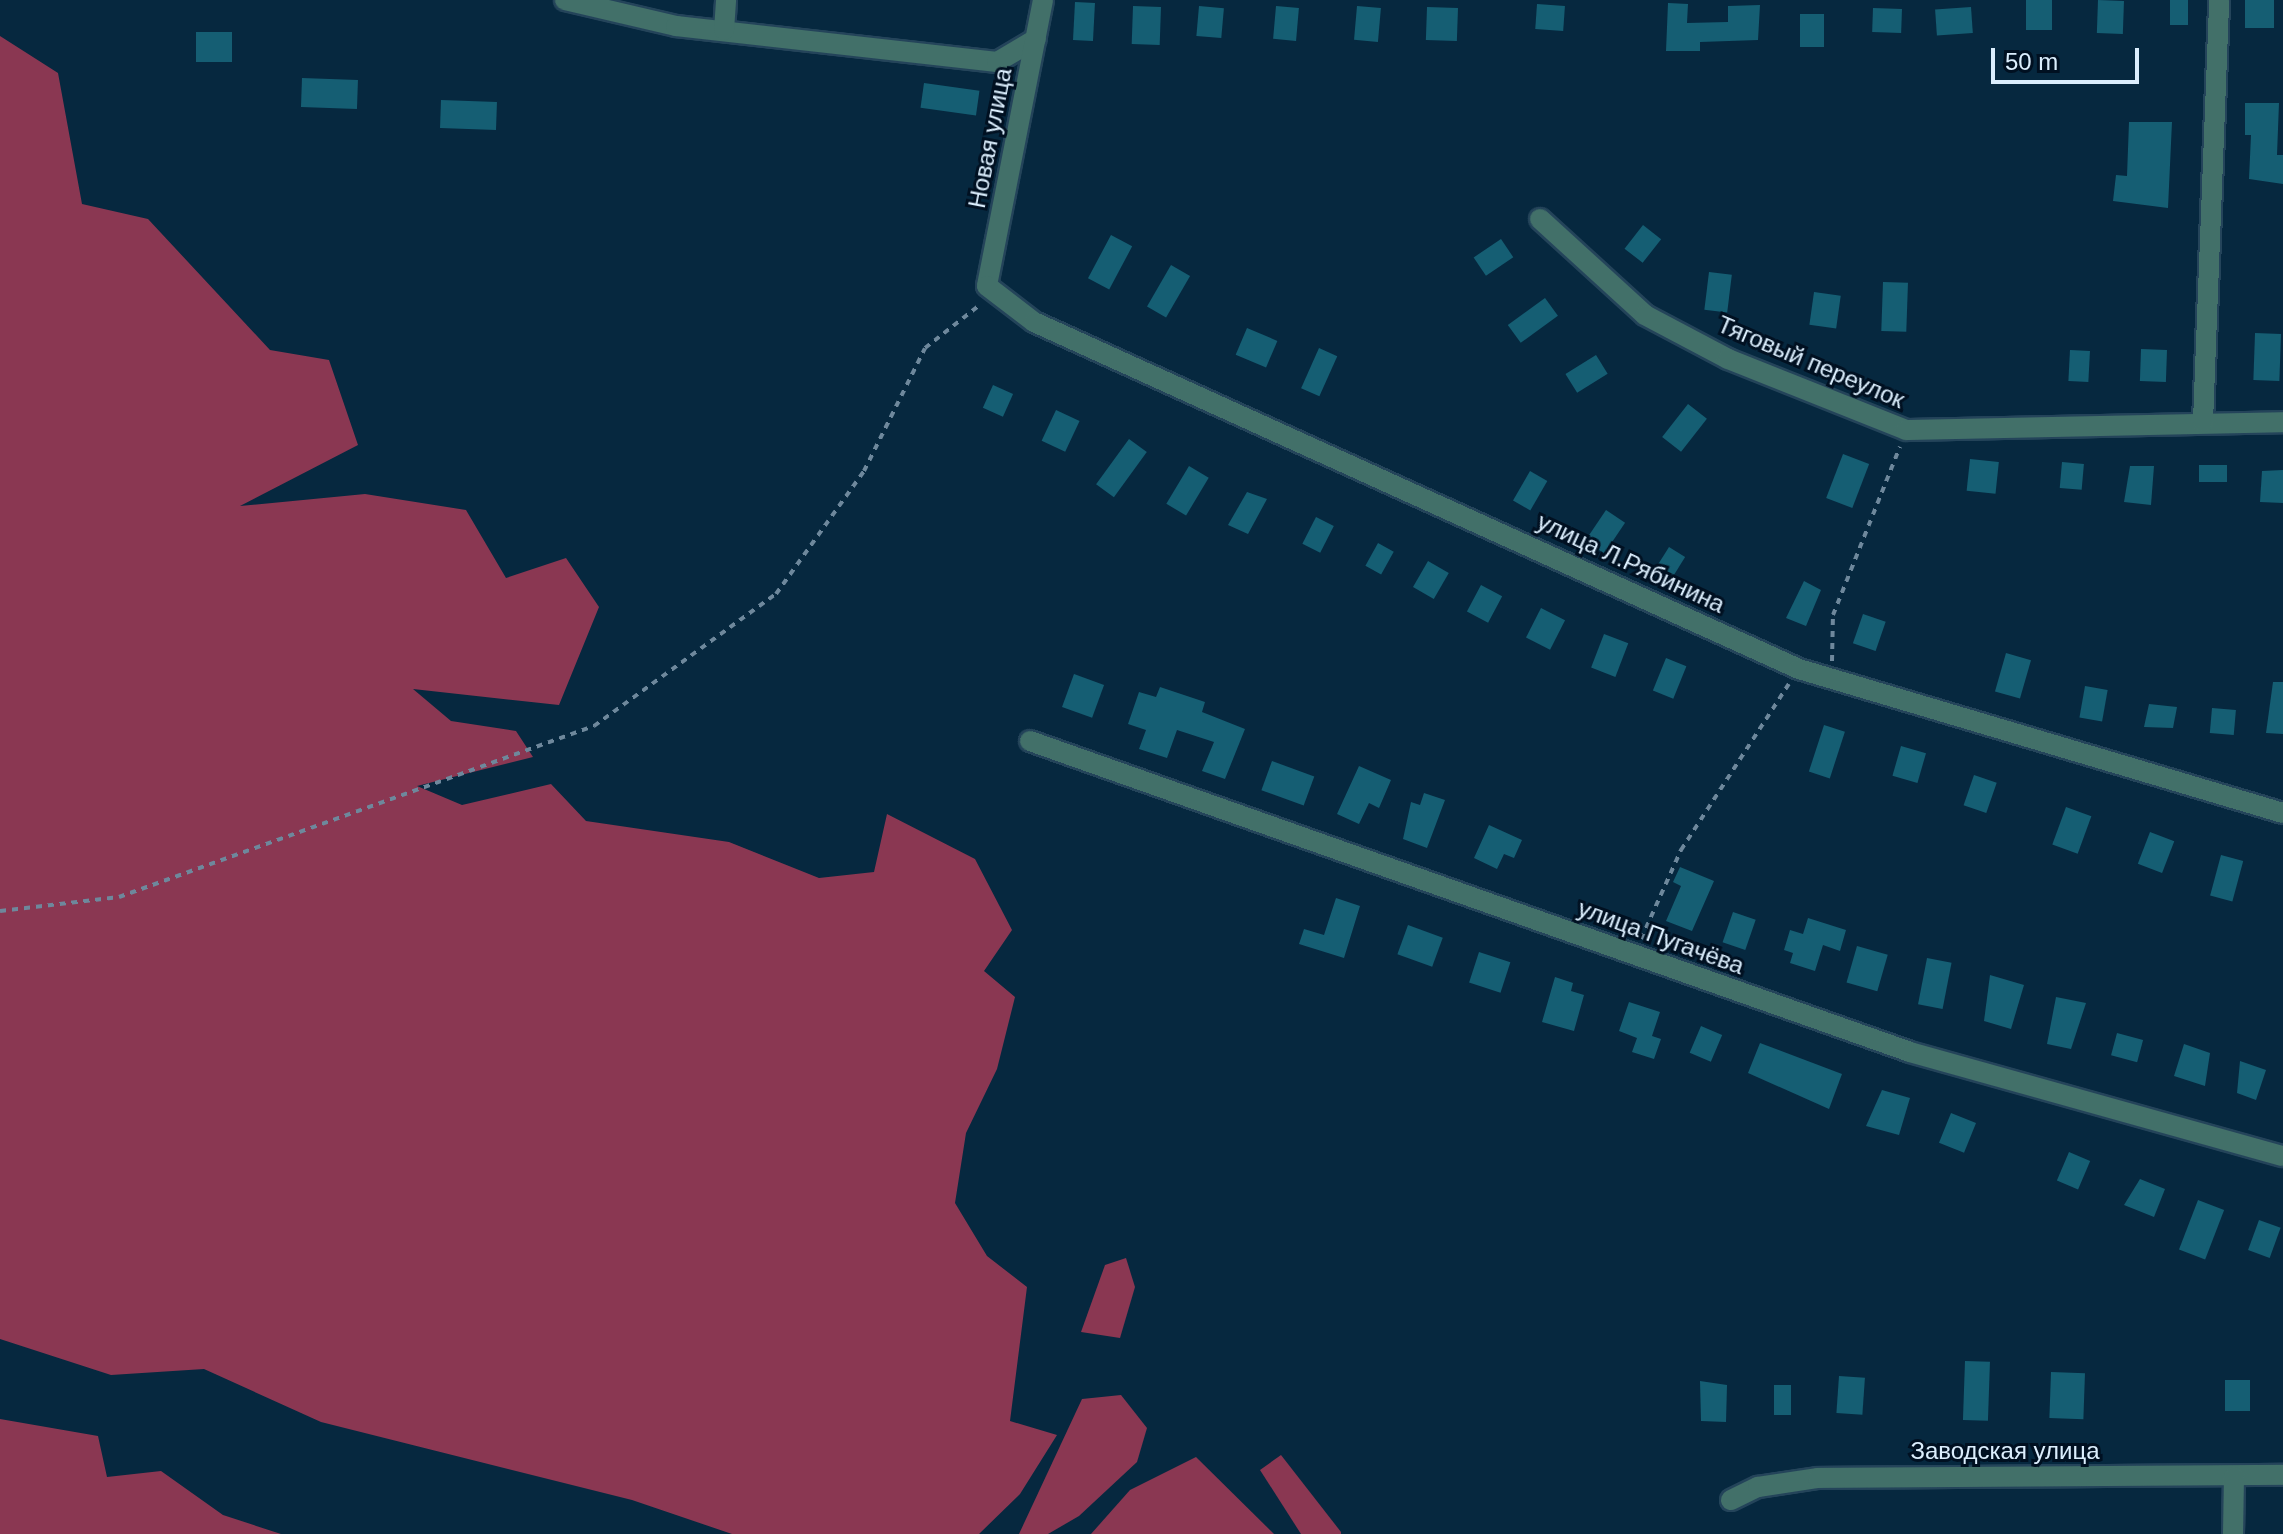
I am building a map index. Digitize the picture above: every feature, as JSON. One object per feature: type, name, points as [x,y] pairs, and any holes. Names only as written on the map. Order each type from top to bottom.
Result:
[{"type":"street","points":[[565,0],[676,26],[997,62],[1036,39]]},
{"type":"street","points":[[724,30],[726,0]]},
{"type":"street","name":"Новая улица","points":[[992,289],[1043,0]]},
{"type":"street","points":[[2203,422],[2219,0]]},
{"type":"street","name":"Тяговый переулок","points":[[1540,219],[1645,315],[1728,359],[1906,430],[2283,422]]},
{"type":"street","name":"улица Л.Рябинина","points":[[992,289],[1034,322],[1799,669],[2283,813]]},
{"type":"street","name":"улица Пугачёва","points":[[1030,741],[1910,1052],[2283,1156]]},
{"type":"street","name":"Заводская улица","points":[[1731,1500],[1758,1487],[1818,1478],[2283,1475]]},
{"type":"street","points":[[2233,1534],[2234,1477]]},
{"type":"path","points":[[0,911],[119,897],[594,726],[776,594],[864,471],[925,348],[992,289]]},
{"type":"path","points":[[1833,679],[1833,615],[1906,430]]},
{"type":"path","points":[[1634,955],[1681,850],[1799,669]]},
{"type":"shaded area","points":[[0,36],[58,73],[82,204],[148,219],[270,350],[329,360],[358,445],[240,506],[365,494],[466,510],[506,578],[566,558],[599,607],[559,705],[413,689],[451,721],[516,731],[533,757],[417,786],[462,805],[551,784],[586,821],[729,842],[819,878],[874,872],[887,814],[975,859],[1012,930],[984,971],[1015,997],[997,1069],[966,1133],[955,1203],[987,1256],[1027,1287],[1010,1421],[1057,1435],[1020,1494],[979,1534],[732,1534],[632,1500],[321,1422],[204,1369],[111,1375],[0,1339]]},
{"type":"shaded area","points":[[1126,1258],[1135,1287],[1120,1338],[1081,1332],[1105,1265]]},
{"type":"shaded area","points":[[1121,1395],[1147,1428],[1137,1462],[1079,1516],[1048,1534],[1019,1534],[1082,1399]]},
{"type":"shaded area","points":[[0,1419],[98,1436],[107,1477],[161,1471],[223,1515],[281,1534],[0,1534]]},
{"type":"shaded area","points":[[1281,1455],[1341,1534],[1301,1534],[1260,1470]]},
{"type":"shaded area","points":[[1196,1457],[1274,1534],[1091,1534],[1130,1490]]},
{"type":"building","points":[[2026,0],[2052,0],[2052,30],[2026,30]]},
{"type":"building","points":[[2098,0],[2124,1],[2123,34],[2097,33]]},
{"type":"building","points":[[2170,0],[2188,0],[2188,25],[2170,25]]},
{"type":"building","points":[[2245,0],[2274,0],[2274,28],[2245,28]]},
{"type":"building","points":[[1075,2],[1095,3],[1093,41],[1073,40]]},
{"type":"building","points":[[1668,3],[1688,4],[1687,23],[1728,22],[1728,6],[1760,5],[1758,40],[1700,42],[1700,51],[1666,51]]},
{"type":"building","points":[[1537,4],[1565,6],[1563,31],[1535,29]]},
{"type":"building","points":[[1133,6],[1161,7],[1160,45],[1132,44]]},
{"type":"building","points":[[1199,6],[1224,8],[1221,38],[1196,36]]},
{"type":"building","points":[[1276,6],[1299,8],[1296,41],[1273,39]]},
{"type":"building","points":[[1357,6],[1381,8],[1378,42],[1354,40]]},
{"type":"building","points":[[1427,7],[1458,8],[1457,41],[1426,40]]},
{"type":"building","points":[[1971,7],[1973,33],[1937,35],[1935,10]]},
{"type":"building","points":[[1873,8],[1902,9],[1901,33],[1872,32]]},
{"type":"building","points":[[1800,14],[1824,14],[1824,47],[1800,47]]},
{"type":"building","points":[[196,32],[232,32],[232,62],[196,62]]},
{"type":"building","points":[[302,78],[358,80],[357,109],[301,107]]},
{"type":"building","points":[[924,83],[979,91],[976,116],[921,108]]},
{"type":"building","points":[[441,100],[497,102],[496,130],[440,128]]},
{"type":"building","points":[[2245,103],[2279,103],[2277,155],[2283,155],[2283,184],[2249,179],[2251,135],[2245,135]]},
{"type":"building","points":[[2129,122],[2172,122],[2168,208],[2113,201],[2116,175],[2127,176]]},
{"type":"building","points":[[1643,225],[1661,239],[1643,263],[1625,249]]},
{"type":"building","points":[[1111,235],[1132,246],[1109,290],[1088,278]]},
{"type":"building","points":[[1501,239],[1513,257],[1486,276],[1474,257]]},
{"type":"building","points":[[1171,265],[1190,276],[1166,318],[1147,307]]},
{"type":"building","points":[[1709,272],[1732,275],[1727,313],[1704,310]]},
{"type":"building","points":[[1883,282],[1908,283],[1906,332],[1881,331]]},
{"type":"building","points":[[1814,292],[1841,296],[1836,328],[1809,325]]},
{"type":"building","points":[[1545,298],[1558,316],[1521,343],[1508,325]]},
{"type":"building","points":[[1247,328],[1277,341],[1266,368],[1236,355]]},
{"type":"building","points":[[2255,333],[2281,334],[2279,381],[2253,380]]},
{"type":"building","points":[[1319,348],[1337,356],[1319,396],[1301,388]]},
{"type":"building","points":[[2141,349],[2167,350],[2166,382],[2140,381]]},
{"type":"building","points":[[2070,350],[2090,351],[2088,382],[2068,381]]},
{"type":"building","points":[[1596,355],[1608,374],[1577,393],[1565,374]]},
{"type":"building","points":[[993,385],[1013,394],[1003,417],[983,408]]},
{"type":"building","points":[[1688,404],[1707,419],[1681,452],[1662,437]]},
{"type":"building","points":[[1056,410],[1080,421],[1065,452],[1042,441]]},
{"type":"building","points":[[1129,439],[1147,452],[1114,497],[1096,484]]},
{"type":"building","points":[[1843,454],[1869,464],[1852,508],[1826,498]]},
{"type":"building","points":[[1970,459],[1999,462],[1995,494],[1967,491]]},
{"type":"building","points":[[2062,462],[2084,464],[2082,490],[2060,488]]},
{"type":"building","points":[[2199,465],[2227,465],[2227,482],[2199,482]]},
{"type":"building","points":[[1189,466],[1209,478],[1186,516],[1166,504]]},
{"type":"building","points":[[2130,466],[2154,466],[2151,505],[2124,502]]},
{"type":"building","points":[[2283,470],[2283,503],[2260,502],[2262,471]]},
{"type":"building","points":[[1530,471],[1547,481],[1530,510],[1513,500]]},
{"type":"building","points":[[1247,492],[1267,499],[1248,534],[1228,525]]},
{"type":"building","points":[[1606,510],[1625,523],[1604,554],[1585,541]]},
{"type":"building","points":[[1316,517],[1334,526],[1320,553],[1302,544]]},
{"type":"building","points":[[1378,543],[1394,552],[1381,574],[1365,566]]},
{"type":"building","points":[[1669,547],[1685,557],[1672,577],[1656,567]]},
{"type":"building","points":[[1428,561],[1449,573],[1434,599],[1413,587]]},
{"type":"building","points":[[1804,581],[1821,590],[1806,626],[1786,618]]},
{"type":"building","points":[[1481,585],[1502,596],[1488,623],[1467,611]]},
{"type":"building","points":[[1541,608],[1565,620],[1550,650],[1526,637]]},
{"type":"building","points":[[1863,614],[1886,622],[1876,651],[1853,643]]},
{"type":"building","points":[[1604,634],[1628,643],[1615,677],[1591,668]]},
{"type":"building","points":[[2006,653],[2031,660],[2020,699],[1995,691]]},
{"type":"building","points":[[1666,658],[1686,666],[1673,699],[1653,690]]},
{"type":"building","points":[[1074,674],[1104,685],[1092,718],[1062,707]]},
{"type":"building","points":[[2273,682],[2283,682],[2283,734],[2266,733]]},
{"type":"building","points":[[2085,686],[2108,690],[2102,722],[2079,718]]},
{"type":"building","points":[[1160,687],[1205,702],[1202,712],[1245,729],[1225,779],[1202,771],[1214,742],[1177,730],[1167,758],[1139,749],[1146,730],[1128,724],[1139,692],[1156,697]]},
{"type":"building","points":[[2149,704],[2177,707],[2173,728],[2144,727]]},
{"type":"building","points":[[2212,708],[2236,710],[2234,735],[2210,733]]},
{"type":"building","points":[[1824,725],[1845,732],[1830,778],[1809,772]]},
{"type":"building","points":[[1901,746],[1926,753],[1917,783],[1892,776]]},
{"type":"building","points":[[1272,761],[1314,776],[1304,806],[1261,790]]},
{"type":"building","points":[[1359,766],[1391,780],[1379,808],[1369,803],[1359,824],[1337,814]]},
{"type":"building","points":[[1974,775],[1997,783],[1986,813],[1964,805]]},
{"type":"building","points":[[1424,793],[1445,800],[1427,848],[1403,839],[1411,802],[1420,805]]},
{"type":"building","points":[[2066,807],[2091,816],[2078,854],[2052,845]]},
{"type":"building","points":[[1489,825],[1522,840],[1514,858],[1504,854],[1497,869],[1474,858]]},
{"type":"building","points":[[2150,832],[2174,841],[2162,873],[2138,864]]},
{"type":"building","points":[[2221,855],[2243,861],[2232,902],[2210,896]]},
{"type":"building","points":[[1680,867],[1714,881],[1692,931],[1666,921],[1681,886],[1673,882]]},
{"type":"building","points":[[1336,898],[1360,906],[1344,958],[1299,944],[1304,929],[1324,935]]},
{"type":"building","points":[[1733,912],[1756,920],[1745,950],[1723,942]]},
{"type":"building","points":[[1808,918],[1846,930],[1840,951],[1823,945],[1815,971],[1790,963],[1793,953],[1784,950],[1790,930],[1803,934]]},
{"type":"building","points":[[1408,925],[1443,938],[1432,967],[1397,954]]},
{"type":"building","points":[[1857,946],[1888,955],[1877,991],[1847,983]]},
{"type":"building","points":[[1479,952],[1510,962],[1500,993],[1469,982]]},
{"type":"building","points":[[1927,958],[1952,963],[1943,1009],[1918,1004]]},
{"type":"building","points":[[1990,975],[2024,985],[2011,1029],[1984,1021]]},
{"type":"building","points":[[1555,977],[1573,983],[1571,991],[1584,995],[1574,1031],[1542,1022]]},
{"type":"building","points":[[2056,997],[2086,1003],[2071,1049],[2047,1044]]},
{"type":"building","points":[[1629,1002],[1660,1012],[1652,1036],[1661,1039],[1654,1059],[1632,1052],[1637,1038],[1619,1031]]},
{"type":"building","points":[[1701,1026],[1722,1035],[1711,1062],[1690,1053]]},
{"type":"building","points":[[2117,1033],[2143,1040],[2137,1062],[2111,1055]]},
{"type":"building","points":[[1760,1043],[1842,1074],[1829,1109],[1748,1073]]},
{"type":"building","points":[[2184,1044],[2210,1053],[2205,1086],[2174,1076]]},
{"type":"building","points":[[2240,1061],[2266,1070],[2256,1100],[2237,1093]]},
{"type":"building","points":[[1882,1090],[1910,1098],[1899,1135],[1866,1126]]},
{"type":"building","points":[[1951,1113],[1976,1123],[1964,1153],[1939,1143]]},
{"type":"building","points":[[2069,1152],[2090,1161],[2078,1190],[2057,1181]]},
{"type":"building","points":[[2140,1179],[2165,1189],[2154,1217],[2124,1205]]},
{"type":"building","points":[[2198,1200],[2224,1210],[2205,1260],[2179,1249]]},
{"type":"building","points":[[2259,1220],[2281,1228],[2270,1258],[2248,1250]]},
{"type":"building","points":[[1965,1361],[1990,1362],[1988,1421],[1963,1420]]},
{"type":"building","points":[[2051,1372],[2085,1373],[2083,1419],[2049,1418]]},
{"type":"building","points":[[1839,1376],[1865,1378],[1862,1415],[1836,1413]]},
{"type":"building","points":[[2225,1380],[2250,1380],[2250,1411],[2225,1411]]},
{"type":"building","points":[[1700,1381],[1727,1385],[1726,1422],[1701,1421]]},
{"type":"building","points":[[1774,1385],[1791,1385],[1791,1415],[1774,1415]]}]
